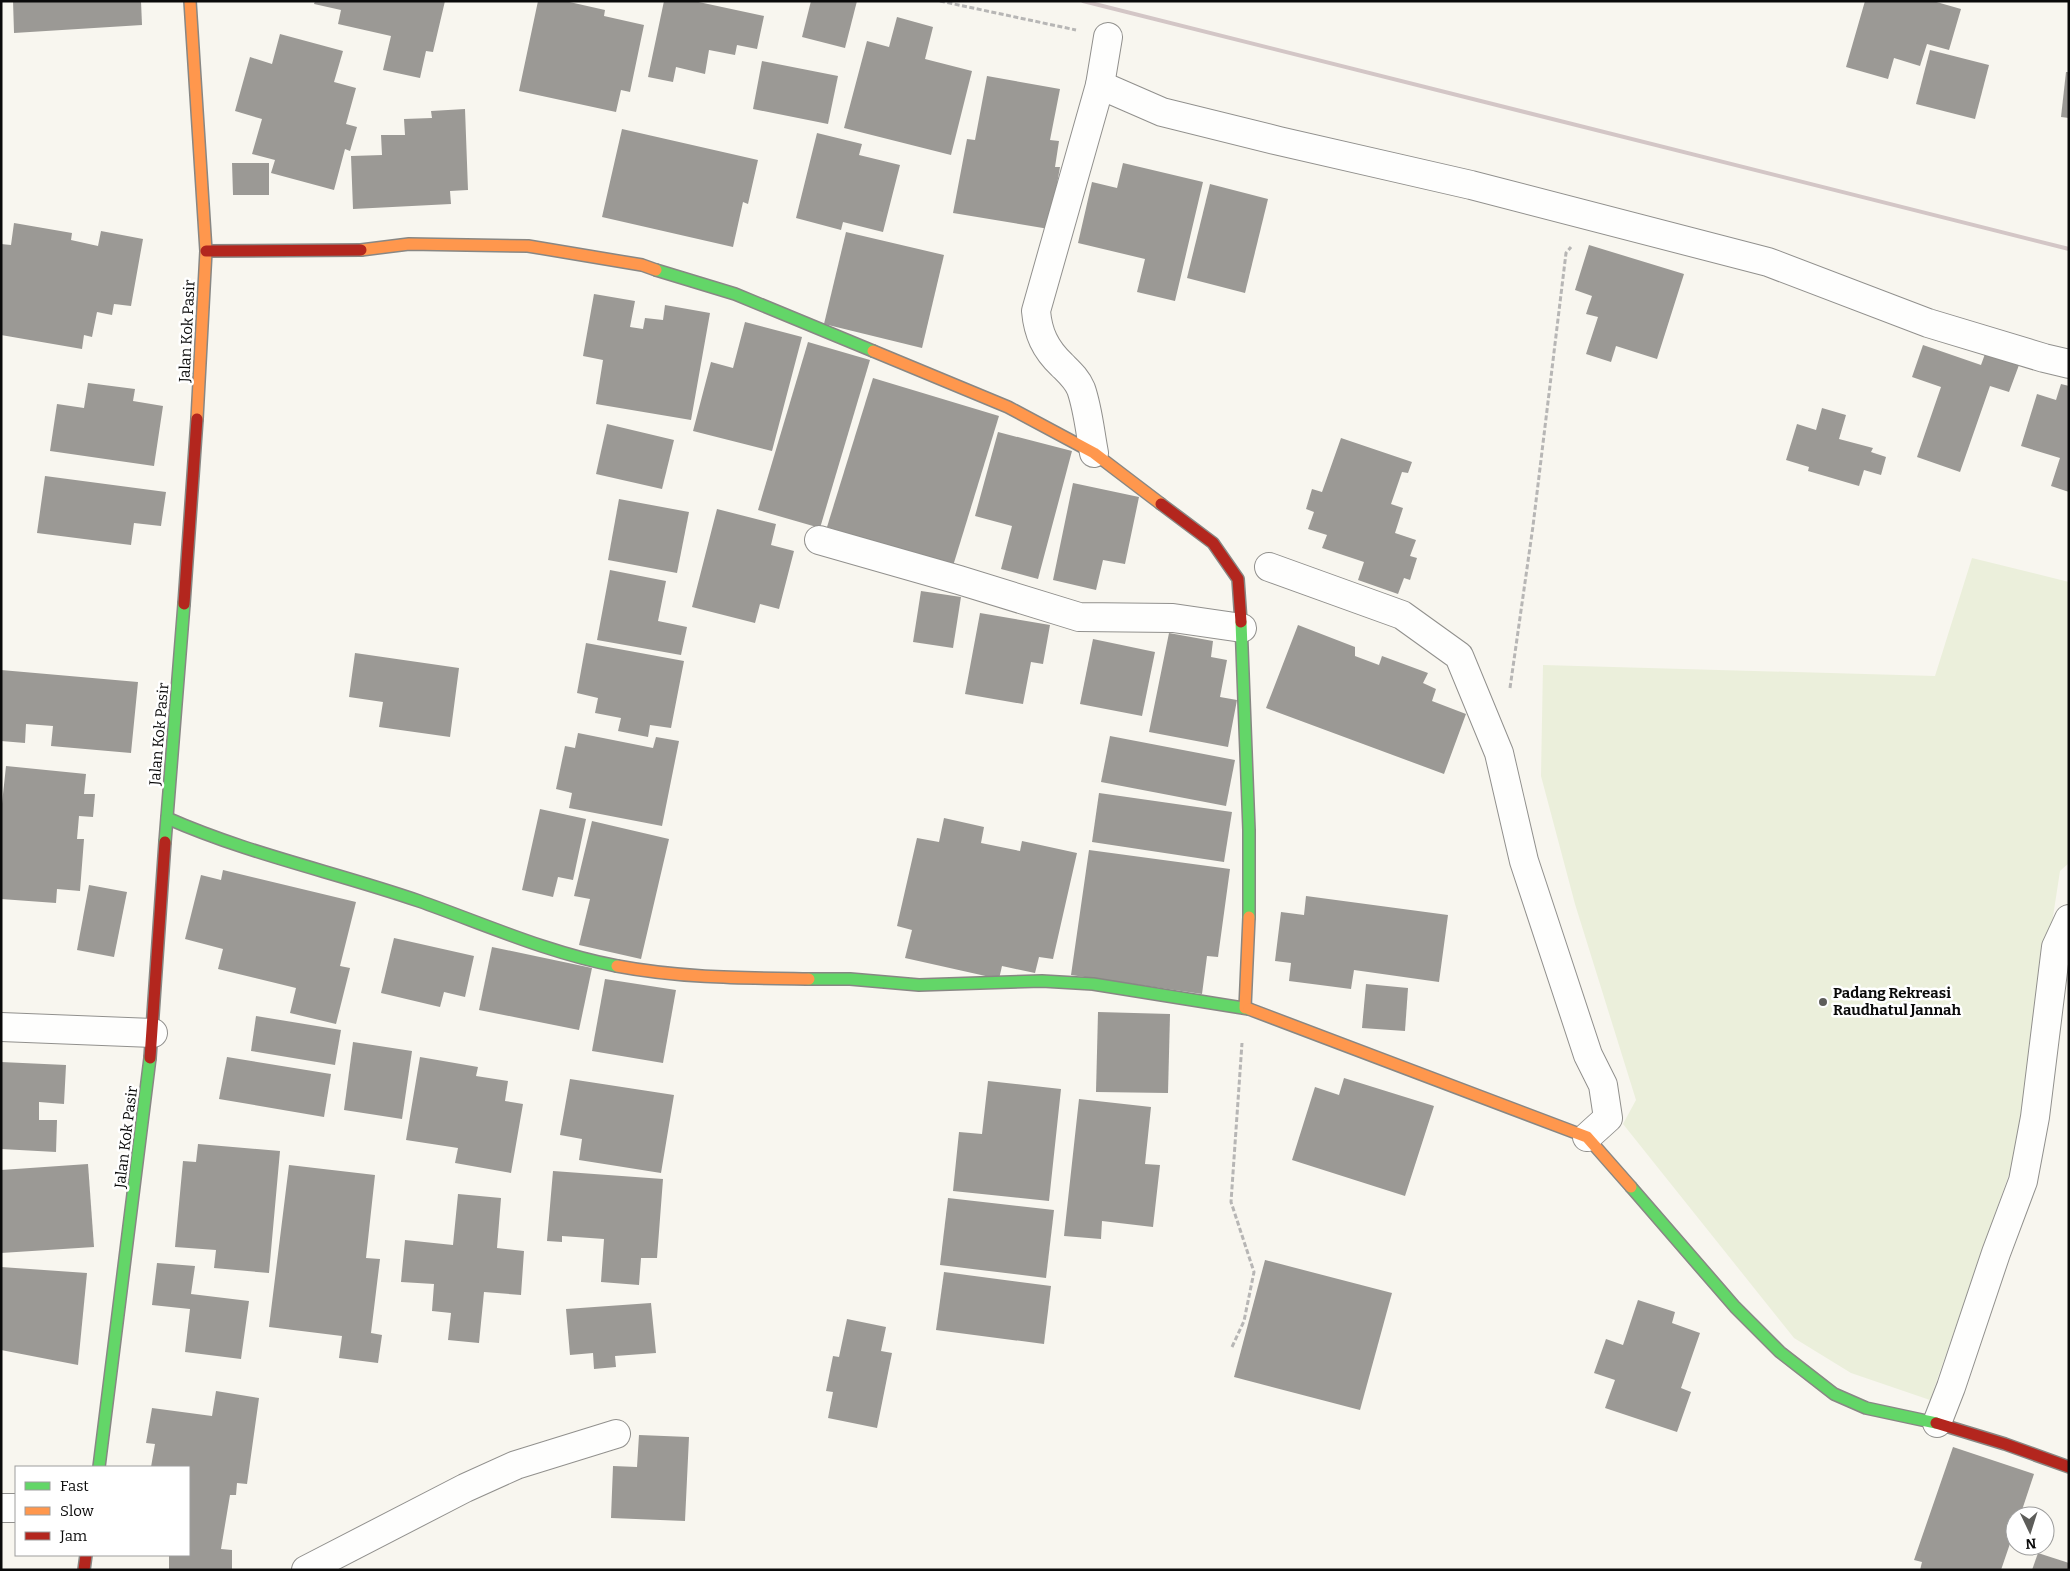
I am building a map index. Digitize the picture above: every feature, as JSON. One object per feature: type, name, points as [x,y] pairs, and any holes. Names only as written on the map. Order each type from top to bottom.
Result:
[{"type":"street","name":"Jalan Kok Pasir","points":[[99,1466],[153,1033],[167,818],[192,503],[206,251],[190,1]]},
{"type":"street","points":[[1094,453],[1081,388],[1074,376],[1056,359],[1044,344],[1037,327],[1036,311],[1100,85],[1108,37]]},
{"type":"street","points":[[1100,85],[1162,112],[1471,185],[1768,262],[1928,323],[2069,364]]},
{"type":"street","points":[[206,251],[348,251],[409,244],[528,246],[642,265],[736,294],[972,392],[1008,407],[1094,453],[1213,543],[1238,579],[1242,628],[1249,830],[1249,922],[1245,1008]]},
{"type":"street","points":[[819,540],[1079,617],[1173,618],[1242,628]]},
{"type":"street","points":[[1269,567],[1402,615],[1459,656],[1499,753],[1524,861],[1588,1055],[1603,1085],[1608,1118],[1586,1137]]},
{"type":"street","points":[[167,818],[203,834],[418,901],[518,939],[602,963],[654,973],[747,978],[850,979],[919,985],[1042,981],[1093,984],[1245,1008],[1586,1137],[1735,1307],[1780,1352],[1834,1394],[1866,1408],[1937,1423],[2005,1444],[2069,1467]]},
{"type":"street","points":[[1937,1423],[1952,1387],[1996,1253],[2023,1181],[2036,1117],[2056,947],[2069,919]]},
{"type":"street","points":[[1,1027],[153,1033]]},
{"type":"street","points":[[306,1570],[465,1488],[516,1465],[616,1434]]},
{"type":"street","points":[[1,1508],[15,1508]]},
{"type":"street","points":[[84,1570],[86,1556]]},
{"type":"path","points":[[940,1],[1108,37]]},
{"type":"path","points":[[1508,698],[1532,535],[1566,253],[1594,217]]},
{"type":"path","points":[[1232,1347],[1244,1321],[1254,1272],[1231,1202],[1245,1008]]},
{"type":"green space","name":"Padang Rekreasi Raudhatul Jannah","points":[[1972,558],[2069,582],[2069,863],[2060,871],[2017,1151],[1930,1400],[1851,1373],[1794,1338],[1623,1124],[1636,1100],[1575,904],[1541,776],[1543,665],[1935,676]]},
{"type":"building","points":[[13,1],[141,1],[142,25],[14,33]]},
{"type":"building","points":[[315,1],[445,1],[433,52],[426,51],[420,78],[383,70],[391,36],[338,24],[341,10],[314,4]]},
{"type":"building","points":[[538,1],[565,1],[605,10],[604,16],[644,25],[630,92],[621,90],[616,112],[519,91]]},
{"type":"building","points":[[664,1],[694,1],[764,16],[757,49],[737,45],[735,55],[709,50],[705,74],[676,67],[673,82],[648,77]]},
{"type":"building","points":[[811,1],[857,1],[845,48],[802,37]]},
{"type":"building","points":[[1865,1],[1933,1],[1961,9],[1949,50],[1927,44],[1920,66],[1894,58],[1888,79],[1846,67]]},
{"type":"building","points":[[897,17],[933,27],[925,59],[972,71],[951,155],[844,128],[867,41],[889,47]]},
{"type":"building","points":[[280,34],[343,51],[334,82],[356,88],[346,124],[357,127],[350,151],[345,149],[334,190],[271,173],[275,160],[252,154],[262,119],[235,111],[250,57],[272,64]]},
{"type":"building","points":[[1930,50],[1989,65],[1975,119],[1916,104]]},
{"type":"building","points":[[762,61],[838,76],[828,124],[753,109]]},
{"type":"building","points":[[2066,72],[2069,72],[2069,118],[2061,117]]},
{"type":"building","points":[[987,76],[1060,89],[1050,140],[1059,141],[1055,167],[1060,167],[1049,229],[953,213],[967,139],[975,140]]},
{"type":"building","points":[[465,109],[468,190],[450,191],[451,204],[353,209],[351,156],[382,155],[381,135],[405,135],[404,119],[432,118],[431,111]]},
{"type":"building","points":[[622,129],[758,160],[748,204],[743,202],[733,247],[602,217]]},
{"type":"building","points":[[817,133],[862,144],[859,155],[900,165],[883,232],[843,222],[841,230],[796,218]]},
{"type":"building","points":[[232,163],[269,163],[269,195],[233,195]]},
{"type":"building","points":[[1123,163],[1203,182],[1175,301],[1137,292],[1145,259],[1078,243],[1092,182],[1117,188]]},
{"type":"building","points":[[1210,184],[1268,199],[1245,293],[1187,278]]},
{"type":"building","points":[[14,223],[72,233],[71,240],[98,246],[101,231],[143,239],[131,306],[114,304],[112,315],[97,312],[92,337],[84,335],[82,349],[1,335],[1,244],[11,245]]},
{"type":"building","points":[[846,232],[944,255],[922,348],[824,324]]},
{"type":"building","points":[[1589,245],[1684,274],[1657,359],[1616,346],[1611,362],[1586,354],[1598,317],[1586,314],[1592,296],[1575,290]]},
{"type":"building","points":[[594,294],[635,301],[630,327],[643,329],[645,318],[663,320],[665,305],[710,313],[691,420],[596,404],[603,360],[583,356]]},
{"type":"building","points":[[745,322],[802,337],[772,451],[693,431],[711,362],[733,368]]},
{"type":"building","points":[[808,342],[870,360],[820,528],[758,510]]},
{"type":"building","points":[[1923,345],[1981,365],[1985,354],[2019,365],[2009,392],[1990,386],[1960,472],[1917,457],[1941,387],[1912,377]]},
{"type":"building","points":[[873,378],[999,416],[953,566],[827,527]]},
{"type":"building","points":[[88,383],[135,389],[133,401],[163,406],[154,466],[50,451],[57,404],[84,408]]},
{"type":"building","points":[[2061,384],[2069,386],[2069,492],[2051,486],[2060,458],[2021,446],[2037,394],[2056,400]]},
{"type":"building","points":[[1822,408],[1846,415],[1839,439],[1873,448],[1871,452],[1886,457],[1881,475],[1864,470],[1859,486],[1808,471],[1809,467],[1786,460],[1797,424],[1816,430]]},
{"type":"building","points":[[607,424],[674,440],[662,489],[596,474]]},
{"type":"building","points":[[998,432],[1072,451],[1038,579],[1001,569],[1012,526],[975,516]]},
{"type":"building","points":[[1341,438],[1412,462],[1408,473],[1402,472],[1391,504],[1403,508],[1395,533],[1416,540],[1410,556],[1417,558],[1410,580],[1404,578],[1398,594],[1358,580],[1364,562],[1322,548],[1327,535],[1308,529],[1314,512],[1306,509],[1312,489],[1322,492]]},
{"type":"building","points":[[45,476],[166,492],[161,526],[134,523],[131,545],[37,533]]},
{"type":"building","points":[[1073,483],[1139,497],[1125,564],[1103,560],[1096,590],[1053,580]]},
{"type":"building","points":[[619,499],[689,512],[677,573],[608,560]]},
{"type":"building","points":[[717,509],[776,524],[771,545],[794,551],[779,609],[760,604],[755,623],[692,607]]},
{"type":"building","points":[[610,570],[666,581],[658,621],[687,627],[681,655],[597,640]]},
{"type":"building","points":[[921,591],[961,597],[953,648],[913,642]]},
{"type":"building","points":[[980,613],[1050,625],[1043,664],[1031,662],[1023,704],[965,694]]},
{"type":"building","points":[[1298,625],[1355,647],[1355,656],[1379,665],[1382,656],[1428,673],[1423,683],[1436,689],[1432,701],[1466,714],[1444,774],[1266,708]]},
{"type":"building","points":[[1169,633],[1213,641],[1211,657],[1227,660],[1220,697],[1237,700],[1228,747],[1149,732]]},
{"type":"building","points":[[1093,639],[1155,652],[1142,716],[1080,704]]},
{"type":"building","points":[[586,643],[684,661],[671,728],[650,725],[648,737],[618,731],[621,718],[595,713],[598,698],[577,693]]},
{"type":"building","points":[[355,653],[459,668],[450,737],[379,727],[383,702],[349,697]]},
{"type":"building","points":[[1,670],[138,682],[131,753],[51,746],[53,726],[26,724],[25,743],[1,741]]},
{"type":"building","points":[[578,733],[653,748],[656,737],[679,741],[662,826],[569,808],[572,793],[556,789],[565,746],[575,748]]},
{"type":"building","points":[[1110,736],[1235,760],[1226,806],[1101,782]]},
{"type":"building","points":[[6,766],[86,774],[84,794],[95,794],[93,817],[79,816],[77,839],[84,839],[80,891],[57,889],[56,903],[1,899],[1,813]]},
{"type":"building","points":[[1099,793],[1232,812],[1224,862],[1092,842]]},
{"type":"building","points":[[540,809],[586,819],[573,880],[558,877],[553,897],[522,890]]},
{"type":"building","points":[[944,818],[984,827],[981,843],[1020,851],[1022,841],[1077,853],[1053,959],[1039,957],[1035,973],[1002,966],[999,979],[905,958],[912,930],[897,926],[917,838],[939,842]]},
{"type":"building","points":[[592,821],[669,839],[641,959],[579,945],[590,899],[574,896]]},
{"type":"building","points":[[1089,850],[1230,869],[1218,957],[1207,956],[1202,994],[1071,975]]},
{"type":"building","points":[[223,870],[356,902],[340,966],[350,968],[336,1024],[290,1013],[296,988],[218,969],[223,949],[185,939],[201,875],[221,880]]},
{"type":"building","points":[[89,885],[127,892],[114,957],[77,950]]},
{"type":"building","points":[[1306,896],[1448,915],[1439,982],[1354,970],[1351,989],[1289,981],[1291,963],[1275,961],[1281,912],[1304,915]]},
{"type":"building","points":[[394,938],[474,956],[465,997],[444,992],[440,1007],[381,993]]},
{"type":"building","points":[[492,947],[592,968],[579,1030],[479,1010]]},
{"type":"building","points":[[605,979],[676,990],[663,1063],[592,1051]]},
{"type":"building","points":[[1366,984],[1408,988],[1405,1031],[1362,1028]]},
{"type":"building","points":[[1098,1012],[1170,1014],[1168,1093],[1096,1092]]},
{"type":"building","points":[[256,1016],[341,1030],[335,1065],[251,1051]]},
{"type":"building","points":[[353,1042],[412,1051],[402,1119],[344,1110]]},
{"type":"building","points":[[227,1057],[331,1074],[324,1117],[219,1099]]},
{"type":"building","points":[[420,1057],[478,1067],[476,1076],[508,1081],[505,1101],[523,1104],[511,1173],[455,1163],[458,1148],[406,1140]]},
{"type":"building","points":[[1,1062],[66,1065],[64,1104],[39,1102],[39,1120],[57,1120],[56,1152],[1,1149]]},
{"type":"building","points":[[1344,1078],[1434,1106],[1405,1196],[1292,1160],[1315,1087],[1339,1095]]},
{"type":"building","points":[[570,1079],[674,1095],[661,1173],[579,1160],[582,1139],[560,1135]]},
{"type":"building","points":[[988,1081],[1061,1089],[1049,1201],[953,1191],[959,1132],[982,1134]]},
{"type":"building","points":[[1079,1099],[1151,1107],[1145,1164],[1160,1165],[1153,1227],[1102,1221],[1101,1239],[1064,1236]]},
{"type":"building","points":[[198,1144],[280,1151],[269,1273],[214,1268],[216,1250],[175,1247],[183,1161],[196,1162]]},
{"type":"building","points":[[88,1164],[94,1247],[1,1253],[1,1170]]},
{"type":"building","points":[[289,1165],[375,1175],[366,1258],[380,1259],[371,1333],[382,1335],[378,1363],[339,1358],[342,1336],[269,1327]]},
{"type":"building","points":[[553,1171],[663,1179],[657,1258],[641,1258],[639,1285],[601,1282],[604,1239],[562,1236],[562,1242],[547,1241]]},
{"type":"building","points":[[458,1194],[501,1198],[497,1248],[524,1251],[521,1295],[484,1292],[479,1343],[448,1340],[451,1313],[432,1311],[434,1284],[401,1282],[405,1240],[453,1245]]},
{"type":"building","points":[[948,1198],[1054,1210],[1046,1278],[940,1265]]},
{"type":"building","points":[[1265,1260],[1392,1293],[1360,1410],[1234,1377]]},
{"type":"building","points":[[157,1263],[195,1266],[191,1294],[249,1301],[241,1359],[185,1352],[190,1309],[152,1305]]},
{"type":"building","points":[[1,1267],[87,1273],[78,1365],[1,1350]]},
{"type":"building","points":[[944,1272],[1051,1286],[1044,1344],[936,1330]]},
{"type":"building","points":[[1638,1300],[1675,1312],[1672,1323],[1700,1333],[1681,1388],[1691,1392],[1677,1432],[1605,1408],[1615,1380],[1594,1373],[1606,1339],[1623,1345]]},
{"type":"building","points":[[651,1303],[656,1353],[615,1356],[616,1367],[594,1369],[593,1353],[570,1355],[566,1309]]},
{"type":"building","points":[[847,1319],[886,1327],[881,1351],[892,1353],[877,1428],[828,1418],[833,1392],[826,1391],[833,1356],[839,1357]]},
{"type":"building","points":[[216,1391],[259,1398],[247,1484],[237,1483],[236,1495],[230,1495],[221,1549],[232,1550],[232,1570],[169,1570],[169,1556],[190,1556],[190,1466],[151,1466],[155,1444],[146,1443],[152,1408],[212,1416]]},
{"type":"building","points":[[639,1435],[689,1437],[685,1521],[611,1518],[613,1466],[637,1467]]},
{"type":"building","points":[[1953,1447],[2034,1474],[2023,1506],[2005,1506],[2006,1556],[2001,1570],[1920,1570],[1922,1562],[1914,1560]]},
{"type":"building","points":[[2037,1556],[2047,1556],[2069,1563],[2069,1570],[2032,1570]]},
{"type":"railway","points":[[1083,1],[2069,249]]},
{"type":"traffic: fast","points":[[656,270],[735,294],[873,351]]},
{"type":"traffic: fast","points":[[165,842],[184,604]]},
{"type":"traffic: fast","points":[[1241,622],[1249,830],[1249,917]]},
{"type":"traffic: fast","points":[[167,818],[229,842],[419,901],[541,946],[617,966]]},
{"type":"traffic: fast","points":[[809,979],[850,979],[919,985],[1042,981],[1093,984],[1249,1009]]},
{"type":"traffic: fast","points":[[99,1466],[150,1058]]},
{"type":"traffic: fast","points":[[1631,1187],[1735,1307],[1780,1352],[1834,1394],[1866,1408],[1936,1423]]},
{"type":"traffic: slow","points":[[190,1],[206,251],[197,419]]},
{"type":"traffic: slow","points":[[361,250],[409,244],[528,246],[642,265],[656,270]]},
{"type":"traffic: slow","points":[[873,351],[1008,407],[1094,453],[1161,504]]},
{"type":"traffic: slow","points":[[1245,1008],[1249,917]]},
{"type":"traffic: slow","points":[[617,966],[688,975],[809,979]]},
{"type":"traffic: slow","points":[[1249,1009],[1587,1137],[1631,1187]]},
{"type":"traffic: jam","points":[[206,251],[361,250]]},
{"type":"traffic: jam","points":[[184,604],[197,419]]},
{"type":"traffic: jam","points":[[1161,504],[1213,543],[1238,579],[1241,622]]},
{"type":"traffic: jam","points":[[150,1058],[165,842]]},
{"type":"traffic: jam","points":[[1936,1423],[2005,1444],[2069,1467]]},
{"type":"traffic: jam","points":[[84,1570],[86,1556]]},
{"type":"place","name":"Padang Rekreasi Raudhatul Jannah","points":[[1823,1002]]}]
